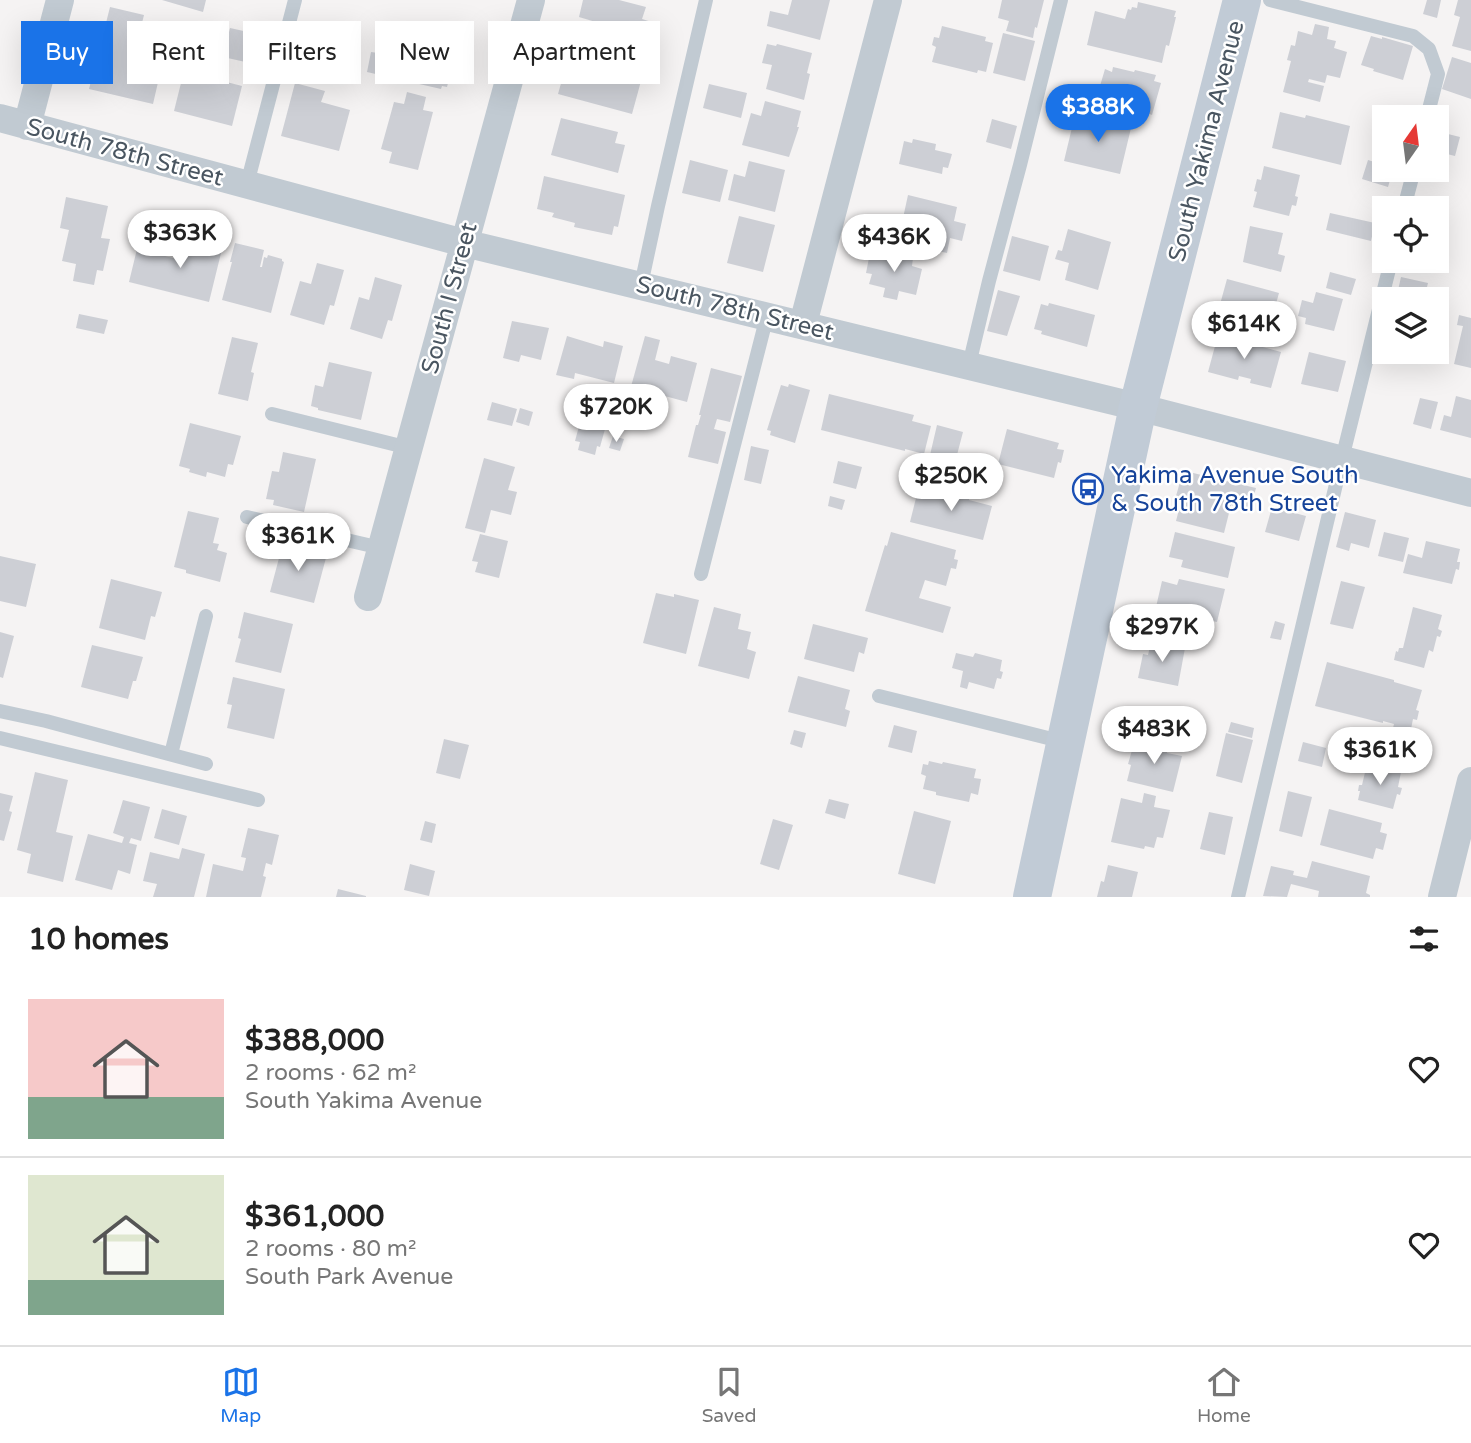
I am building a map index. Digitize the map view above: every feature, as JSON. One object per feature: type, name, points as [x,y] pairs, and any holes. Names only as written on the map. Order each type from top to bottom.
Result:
[{"type":"main road","name":"South Yakima Avenue","points":[[1032,897],[1138,407],[1242,0]]},
{"type":"street","points":[[27,125],[60,0]]},
{"type":"street","name":"South I Street","points":[[368,597],[531,0]]},
{"type":"street","points":[[803,324],[888,0]]},
{"type":"street","name":"South 78th Street","points":[[0,118],[464,243],[969,365],[1471,493]]},
{"type":"street","points":[[1441,897],[1471,781]]},
{"type":"lane","points":[[247,184],[295,0]]},
{"type":"lane","points":[[641,285],[706,0]]},
{"type":"lane","points":[[969,365],[1061,0]]},
{"type":"lane","points":[[1270,0],[1413,36],[1429,50],[1438,74],[1430,105]]},
{"type":"lane","points":[[1238,897],[1388,273]]},
{"type":"lane","points":[[701,574],[767,316]]},
{"type":"lane","points":[[272,414],[408,448]]},
{"type":"lane","points":[[247,517],[381,548]]},
{"type":"lane","points":[[170,754],[206,616]]},
{"type":"lane","points":[[878,696],[1066,743]]},
{"type":"lane","points":[[0,711],[206,764]]},
{"type":"lane","points":[[0,738],[258,800]]},
{"type":"building","points":[[162,0],[206,0],[203,12]]},
{"type":"building","points":[[583,0],[619,0],[646,7],[642,19],[648,21],[592,21],[579,17]]},
{"type":"building","points":[[792,0],[830,0],[820,40],[767,26],[770,11],[788,15]]},
{"type":"building","points":[[1002,0],[1044,0],[1033,38],[1006,31],[1009,21],[998,18]]},
{"type":"building","points":[[1427,0],[1441,0],[1437,18],[1423,14]]},
{"type":"building","points":[[1458,0],[1471,0],[1471,51],[1452,46],[1460,17],[1454,15]]},
{"type":"building","points":[[1138,2],[1176,11],[1169,46],[1166,45],[1162,63],[1087,45],[1095,11],[1125,19],[1128,9],[1137,8]]},
{"type":"building","points":[[110,7],[144,15],[142,21],[127,21],[127,84],[158,84],[153,104],[89,89],[90,84],[113,84],[113,21],[106,21]]},
{"type":"building","points":[[1315,24],[1329,27],[1327,39],[1336,41],[1334,48],[1347,52],[1340,78],[1327,75],[1325,83],[1309,79],[1308,82],[1324,86],[1320,102],[1283,92],[1291,61],[1287,60],[1291,45],[1295,46],[1298,31],[1312,35]]},
{"type":"building","points":[[942,26],[986,37],[985,41],[993,43],[986,72],[978,70],[977,73],[932,62],[936,47],[932,45],[934,37],[939,38]]},
{"type":"building","points":[[230,28],[243,31],[243,61],[229,58]]},
{"type":"building","points":[[1003,33],[1035,41],[1025,81],[993,73]]},
{"type":"building","points":[[1371,36],[1413,46],[1403,80],[1361,65]]},
{"type":"building","points":[[767,44],[812,53],[804,100],[766,89],[772,65],[762,63]]},
{"type":"building","points":[[371,52],[375,53],[375,74],[367,72]]},
{"type":"building","points":[[1452,57],[1471,63],[1471,99],[1442,89]]},
{"type":"building","points":[[1113,67],[1156,75],[1154,81],[1161,83],[1152,115],[1147,113],[1146,116],[1103,105],[1108,87],[1100,86],[1105,69],[1112,72]]},
{"type":"building","points":[[229,83],[242,86],[232,126],[174,111],[181,84]]},
{"type":"building","points":[[295,84],[325,91],[321,102],[350,110],[339,151],[281,136]]},
{"type":"building","points":[[419,84],[448,84],[441,89]]},
{"type":"building","points":[[561,84],[640,84],[632,114],[558,94]]},
{"type":"building","points":[[709,84],[747,93],[741,118],[703,108]]},
{"type":"building","points":[[407,92],[426,97],[423,110],[433,112],[418,170],[389,163],[392,152],[381,149],[394,102],[404,104]]},
{"type":"building","points":[[765,101],[801,111],[799,127],[789,157],[742,145],[751,113],[761,116]]},
{"type":"building","points":[[1280,112],[1305,118],[1306,115],[1350,126],[1341,165],[1272,148]]},
{"type":"building","points":[[1075,115],[1131,128],[1120,174],[1064,161]]},
{"type":"building","points":[[561,118],[618,132],[615,143],[625,145],[618,173],[551,155]]},
{"type":"building","points":[[992,119],[1017,126],[1011,149],[986,142]]},
{"type":"building","points":[[1449,134],[1460,137],[1455,156],[1449,154]]},
{"type":"building","points":[[913,139],[936,144],[935,150],[952,154],[948,168],[943,167],[942,174],[899,164],[904,141],[912,143]]},
{"type":"building","points":[[690,160],[728,170],[720,202],[682,193]]},
{"type":"building","points":[[1368,160],[1372,161],[1372,182],[1389,182],[1388,187],[1362,179]]},
{"type":"building","points":[[749,161],[785,170],[775,212],[728,200],[734,174],[745,177]]},
{"type":"building","points":[[1264,166],[1300,175],[1295,196],[1298,197],[1296,206],[1292,205],[1289,216],[1253,207],[1257,179],[1261,180]]},
{"type":"building","points":[[544,176],[625,195],[618,227],[614,226],[612,235],[574,227],[575,223],[552,217],[554,213],[537,209]]},
{"type":"building","points":[[908,195],[957,207],[954,221],[966,224],[962,241],[950,238],[947,253],[889,240],[895,216],[903,218]]},
{"type":"building","points":[[66,197],[108,206],[101,238],[110,239],[103,271],[97,270],[94,285],[73,281],[76,264],[62,261],[69,230],[60,228]]},
{"type":"building","points":[[1330,213],[1372,222],[1371,241],[1326,230]]},
{"type":"building","points":[[739,216],[775,225],[763,272],[727,263]]},
{"type":"building","points":[[1250,226],[1283,233],[1278,254],[1285,256],[1281,272],[1243,262]]},
{"type":"building","points":[[1068,229],[1111,242],[1098,290],[1065,280],[1069,263],[1055,259],[1058,250],[1062,251]]},
{"type":"building","points":[[1012,236],[1049,246],[1040,281],[1003,271]]},
{"type":"building","points":[[191,237],[223,245],[209,302],[129,282],[137,249],[185,261]]},
{"type":"building","points":[[235,243],[264,250],[260,267],[264,257],[267,258],[268,255],[284,262],[271,313],[222,300]]},
{"type":"building","points":[[878,250],[913,258],[912,266],[922,269],[916,295],[899,291],[897,300],[883,297],[885,288],[869,284],[872,274],[866,273],[869,258],[876,260]]},
{"type":"building","points":[[317,263],[344,270],[334,306],[330,305],[324,325],[290,315],[300,281],[311,284]]},
{"type":"building","points":[[1330,272],[1356,279],[1351,295],[1326,288]]},
{"type":"building","points":[[375,277],[402,285],[392,321],[388,320],[382,339],[350,329],[359,297],[369,300]]},
{"type":"building","points":[[1401,277],[1428,283],[1427,287],[1399,287]]},
{"type":"building","points":[[1227,279],[1279,293],[1268,333],[1216,319]]},
{"type":"building","points":[[998,290],[1020,296],[1007,336],[987,331]]},
{"type":"building","points":[[1316,292],[1343,299],[1334,331],[1305,324],[1306,318],[1298,316],[1302,300],[1313,303]]},
{"type":"building","points":[[1049,303],[1095,315],[1087,347],[1041,334],[1042,331],[1034,329],[1041,304],[1048,306]]},
{"type":"building","points":[[79,314],[108,320],[104,334],[76,328]]},
{"type":"building","points":[[1459,315],[1471,318],[1471,368],[1454,364],[1463,326],[1457,325]]},
{"type":"building","points":[[512,321],[549,328],[541,360],[521,355],[519,362],[503,358]]},
{"type":"building","points":[[1218,335],[1281,352],[1271,388],[1250,383],[1251,379],[1239,376],[1238,380],[1208,372]]},
{"type":"building","points":[[567,336],[603,347],[604,341],[623,346],[614,383],[575,373],[574,379],[556,375]]},
{"type":"building","points":[[645,336],[660,340],[655,360],[669,364],[671,356],[697,363],[687,402],[661,395],[658,410],[643,406],[642,409],[635,408],[636,404],[627,401]]},
{"type":"building","points":[[232,337],[258,343],[248,401],[218,394]]},
{"type":"building","points":[[1309,352],[1346,361],[1338,392],[1301,384]]},
{"type":"building","points":[[329,362],[372,372],[361,420],[311,406],[315,385],[323,387]]},
{"type":"building","points":[[711,368],[742,376],[730,422],[717,419],[714,429],[726,432],[718,464],[688,457]]},
{"type":"building","points":[[789,384],[810,390],[795,443],[770,435],[771,431],[767,430],[781,385],[788,387]]},
{"type":"building","points":[[829,394],[914,415],[912,421],[931,426],[924,454],[821,430]]},
{"type":"building","points":[[1456,396],[1471,400],[1471,438],[1440,430],[1444,415],[1451,417]]},
{"type":"building","points":[[1420,398],[1438,402],[1431,429],[1413,424]]},
{"type":"building","points":[[492,402],[517,409],[512,426],[487,420]]},
{"type":"building","points":[[520,408],[533,412],[529,426],[516,422]]},
{"type":"building","points":[[582,415],[607,422],[595,455],[578,450],[580,442],[575,441]]},
{"type":"building","points":[[190,423],[241,436],[233,465],[228,464],[225,477],[207,472],[206,477],[179,466]]},
{"type":"building","points":[[937,425],[963,432],[952,474],[927,468]]},
{"type":"building","points":[[1007,429],[1059,443],[1057,449],[1064,450],[1054,478],[998,464]]},
{"type":"building","points":[[613,436],[624,439],[620,451],[609,448]]},
{"type":"building","points":[[751,446],[769,450],[761,484],[744,480]]},
{"type":"building","points":[[283,452],[316,459],[304,512],[273,505],[274,500],[266,499],[272,471],[279,472]]},
{"type":"building","points":[[484,458],[515,467],[508,490],[517,492],[511,515],[491,510],[485,533],[465,528]]},
{"type":"building","points":[[838,461],[862,467],[856,489],[833,483]]},
{"type":"building","points":[[1189,472],[1256,488],[1250,510],[1231,505],[1224,533],[1176,521],[1182,498],[1176,496],[1180,482],[1186,484]]},
{"type":"building","points":[[938,486],[970,494],[969,500],[992,506],[983,540],[910,522],[918,490],[936,494]]},
{"type":"building","points":[[830,496],[845,500],[842,510],[828,506]]},
{"type":"building","points":[[1272,507],[1306,516],[1299,541],[1265,532]]},
{"type":"building","points":[[188,511],[219,518],[213,543],[219,544],[217,550],[227,553],[220,582],[174,567]]},
{"type":"building","points":[[1345,512],[1376,520],[1369,548],[1351,543],[1349,551],[1336,547]]},
{"type":"building","points":[[891,532],[956,550],[956,569],[951,568],[946,586],[925,580],[919,598],[951,607],[943,633],[865,611]]},
{"type":"building","points":[[1175,532],[1235,547],[1228,578],[1181,567],[1183,560],[1169,557]]},
{"type":"building","points":[[1384,532],[1409,538],[1403,562],[1378,556]]},
{"type":"building","points":[[480,534],[508,541],[499,578],[475,572],[478,562],[472,561]]},
{"type":"building","points":[[1426,541],[1460,549],[1457,562],[1460,562],[1459,570],[1456,569],[1452,584],[1403,573],[1408,554],[1422,558]]},
{"type":"building","points":[[283,543],[327,554],[314,603],[270,592]]},
{"type":"building","points":[[0,556],[36,564],[26,607],[0,601]]},
{"type":"building","points":[[111,579],[162,592],[155,617],[151,616],[145,640],[99,628]]},
{"type":"building","points":[[1179,579],[1225,589],[1217,622],[1156,607],[1162,581],[1177,585]]},
{"type":"building","points":[[1341,581],[1365,587],[1353,629],[1330,624]]},
{"type":"building","points":[[656,593],[699,600],[686,654],[643,643]]},
{"type":"building","points":[[714,607],[741,614],[738,629],[751,632],[747,649],[756,652],[749,679],[698,666]]},
{"type":"building","points":[[1413,607],[1442,615],[1438,629],[1442,631],[1440,637],[1437,636],[1433,652],[1429,650],[1424,668],[1394,660],[1396,651],[1403,648]]},
{"type":"building","points":[[244,612],[293,624],[281,673],[235,662]]},
{"type":"building","points":[[1275,621],[1285,624],[1281,640],[1270,638]]},
{"type":"building","points":[[813,624],[868,638],[864,654],[859,652],[854,672],[804,659]]},
{"type":"building","points":[[0,632],[14,636],[3,678],[0,677]]},
{"type":"building","points":[[1151,642],[1185,648],[1178,686],[1138,678],[1143,654],[1148,655]]},
{"type":"building","points":[[92,645],[143,657],[128,699],[81,687]]},
{"type":"building","points":[[956,653],[973,657],[975,653],[1002,660],[1000,671],[1003,672],[1001,679],[997,678],[994,689],[969,682],[967,689],[960,687],[963,671],[952,668]]},
{"type":"building","points":[[1327,662],[1422,690],[1416,710],[1419,711],[1417,720],[1413,719],[1411,729],[1405,727],[1403,735],[1392,732],[1394,724],[1315,706]]},
{"type":"building","points":[[798,676],[850,690],[845,709],[850,711],[846,727],[788,712]]},
{"type":"building","points":[[233,677],[285,689],[274,739],[227,728],[232,705],[227,704]]},
{"type":"building","points":[[1179,714],[1192,717],[1188,734],[1175,731]]},
{"type":"building","points":[[1231,722],[1254,728],[1252,738],[1228,732]]},
{"type":"building","points":[[894,725],[917,731],[912,753],[888,747]]},
{"type":"building","points":[[794,730],[806,733],[802,748],[790,744]]},
{"type":"building","points":[[1226,733],[1253,740],[1242,783],[1216,776]]},
{"type":"building","points":[[444,739],[469,745],[460,779],[436,773]]},
{"type":"building","points":[[1135,740],[1168,748],[1167,753],[1182,756],[1173,792],[1127,781],[1131,765],[1128,764]]},
{"type":"building","points":[[1303,742],[1326,748],[1322,767],[1298,761]]},
{"type":"building","points":[[929,761],[976,769],[974,778],[981,779],[978,795],[971,793],[969,802],[936,795],[936,792],[923,789],[926,776],[921,774],[923,764],[928,765]]},
{"type":"building","points":[[1367,764],[1401,772],[1398,787],[1402,788],[1400,795],[1397,794],[1393,809],[1358,800],[1359,785],[1362,785]]},
{"type":"building","points":[[35,772],[68,780],[56,832],[73,836],[63,882],[27,873],[31,854],[17,850]]},
{"type":"building","points":[[1288,791],[1312,797],[1302,837],[1279,831]]},
{"type":"building","points":[[0,793],[13,796],[9,811],[12,812],[4,841],[0,840]]},
{"type":"building","points":[[1144,793],[1156,796],[1154,807],[1170,810],[1163,838],[1157,837],[1154,848],[1145,846],[1144,849],[1111,842],[1121,798],[1142,803]]},
{"type":"building","points":[[829,799],[849,804],[845,819],[825,813]]},
{"type":"building","points":[[123,800],[150,807],[141,841],[131,838],[129,843],[137,845],[130,874],[118,870],[112,890],[75,880],[88,834],[122,843],[124,837],[113,833]]},
{"type":"building","points":[[162,809],[187,816],[179,845],[154,838]]},
{"type":"building","points":[[1329,809],[1382,823],[1380,832],[1387,834],[1383,850],[1376,848],[1373,859],[1320,845]]},
{"type":"building","points":[[914,811],[951,821],[935,884],[898,874]]},
{"type":"building","points":[[1209,812],[1233,817],[1225,855],[1200,849]]},
{"type":"building","points":[[773,819],[793,825],[779,870],[760,864]]},
{"type":"building","points":[[425,821],[436,824],[432,843],[420,840]]},
{"type":"building","points":[[248,828],[279,835],[272,865],[266,863],[261,897],[206,897],[213,864],[243,871],[246,858],[241,857]]},
{"type":"building","points":[[182,848],[205,854],[194,897],[153,897],[157,884],[143,881],[150,852],[179,859]]},
{"type":"building","points":[[1312,861],[1370,876],[1366,893],[1370,897],[1318,897],[1319,891],[1291,884],[1287,897],[1263,896],[1271,866],[1294,871],[1293,875],[1307,878]]},
{"type":"building","points":[[410,864],[435,871],[429,896],[404,890]]},
{"type":"building","points":[[1108,865],[1138,872],[1132,897],[1097,897]]},
{"type":"building","points":[[338,889],[366,896],[366,897],[336,897]]},
{"type":"place","name":"Yakima Avenue South & South 78th Street","points":[[1088,489]]}]
